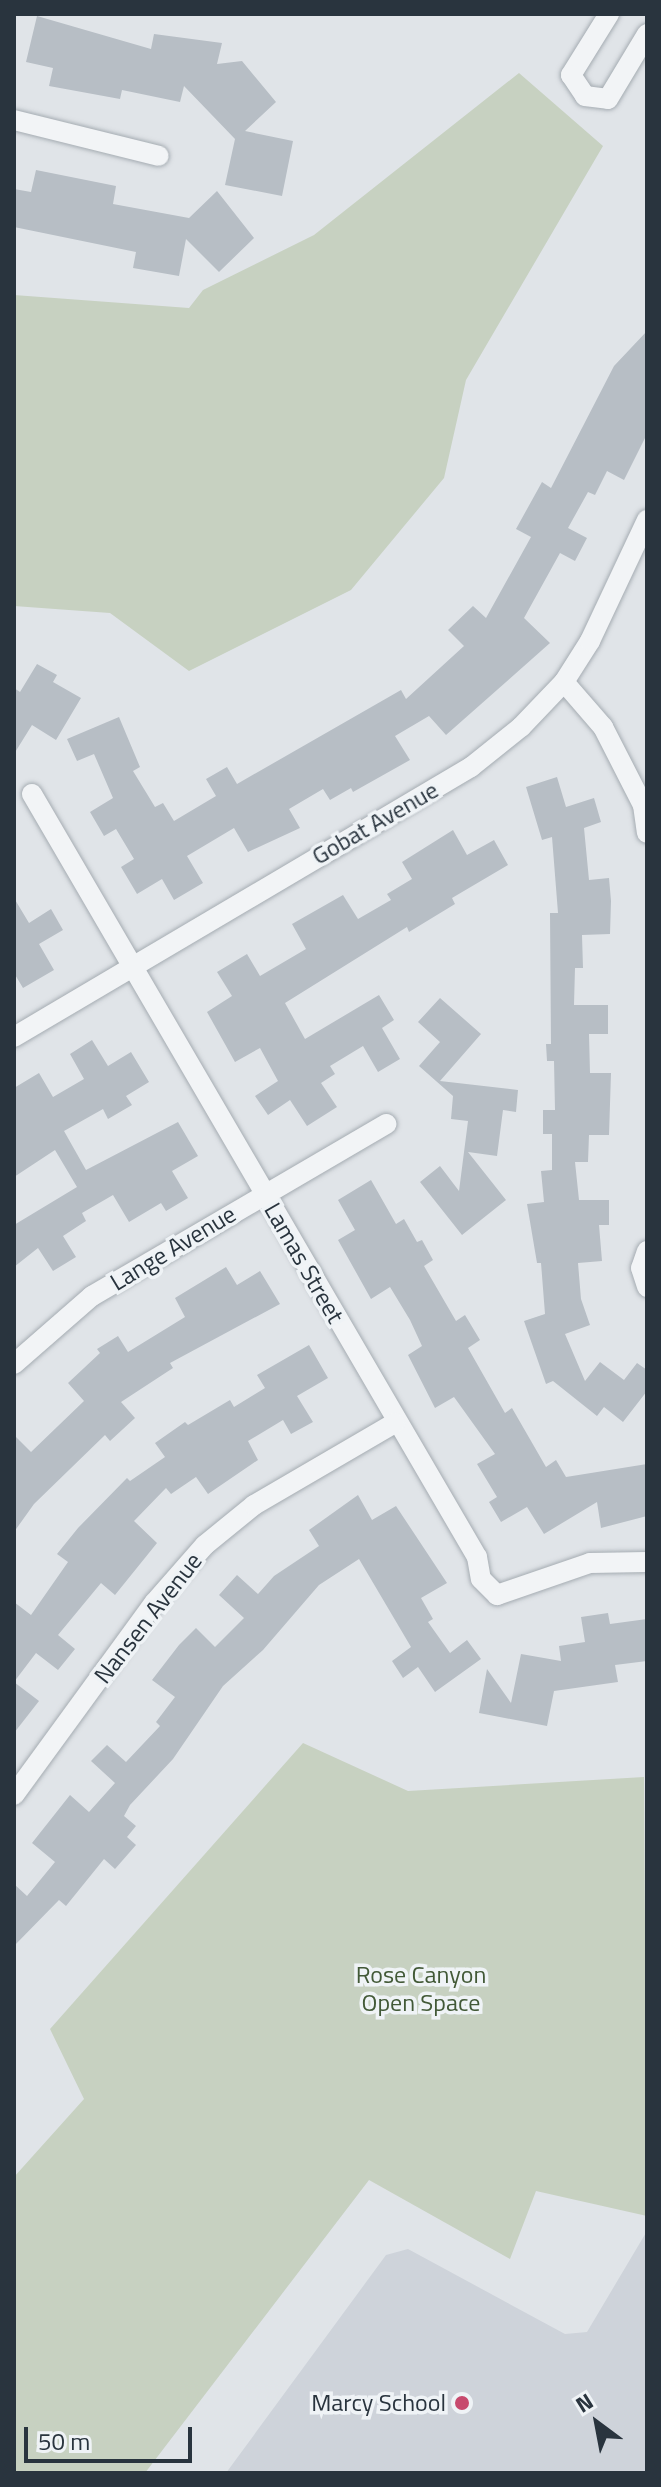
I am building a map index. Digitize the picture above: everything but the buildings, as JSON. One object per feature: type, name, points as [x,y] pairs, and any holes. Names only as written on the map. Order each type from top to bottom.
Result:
[{"type":"street","points":[[609,14],[571,75],[585,96],[608,99],[647,34]]},
{"type":"street","points":[[14,120],[159,156]]},
{"type":"street","name":"Gobat Avenue","points":[[14,1037],[471,767],[521,727],[564,682],[590,641],[647,520]]},
{"type":"street","points":[[564,682],[603,727],[643,805],[647,833]]},
{"type":"street","name":"Lamas Street","points":[[32,794],[395,1423],[477,1557],[481,1579],[497,1595],[518,1591],[538,1576],[590,1563],[647,1562]]},
{"type":"street","name":"Lange Avenue","points":[[14,1364],[92,1296],[386,1124]]},
{"type":"street","points":[[647,1251],[641,1268],[647,1287]]},
{"type":"street","name":"Nansen Avenue","points":[[14,1795],[154,1603],[205,1545],[254,1505],[395,1423]]},
{"type":"shaded area","name":"Marcy School","points":[[647,2231],[647,2473],[226,2473],[386,2255],[408,2249],[565,2334],[587,2332]]},
{"type":"green space","points":[[519,73],[603,146],[466,380],[444,478],[351,590],[189,671],[110,613],[14,606],[14,295],[189,308],[203,290],[314,235]]},
{"type":"green space","name":"Rose Canyon Open Space","points":[[303,1743],[408,1791],[644,1777],[647,2216],[536,2191],[510,2259],[369,2180],[145,2473],[14,2473],[14,2177],[84,2099],[50,2029]]},
{"type":"place","name":"Marcy School","points":[[462,2403]]}]
